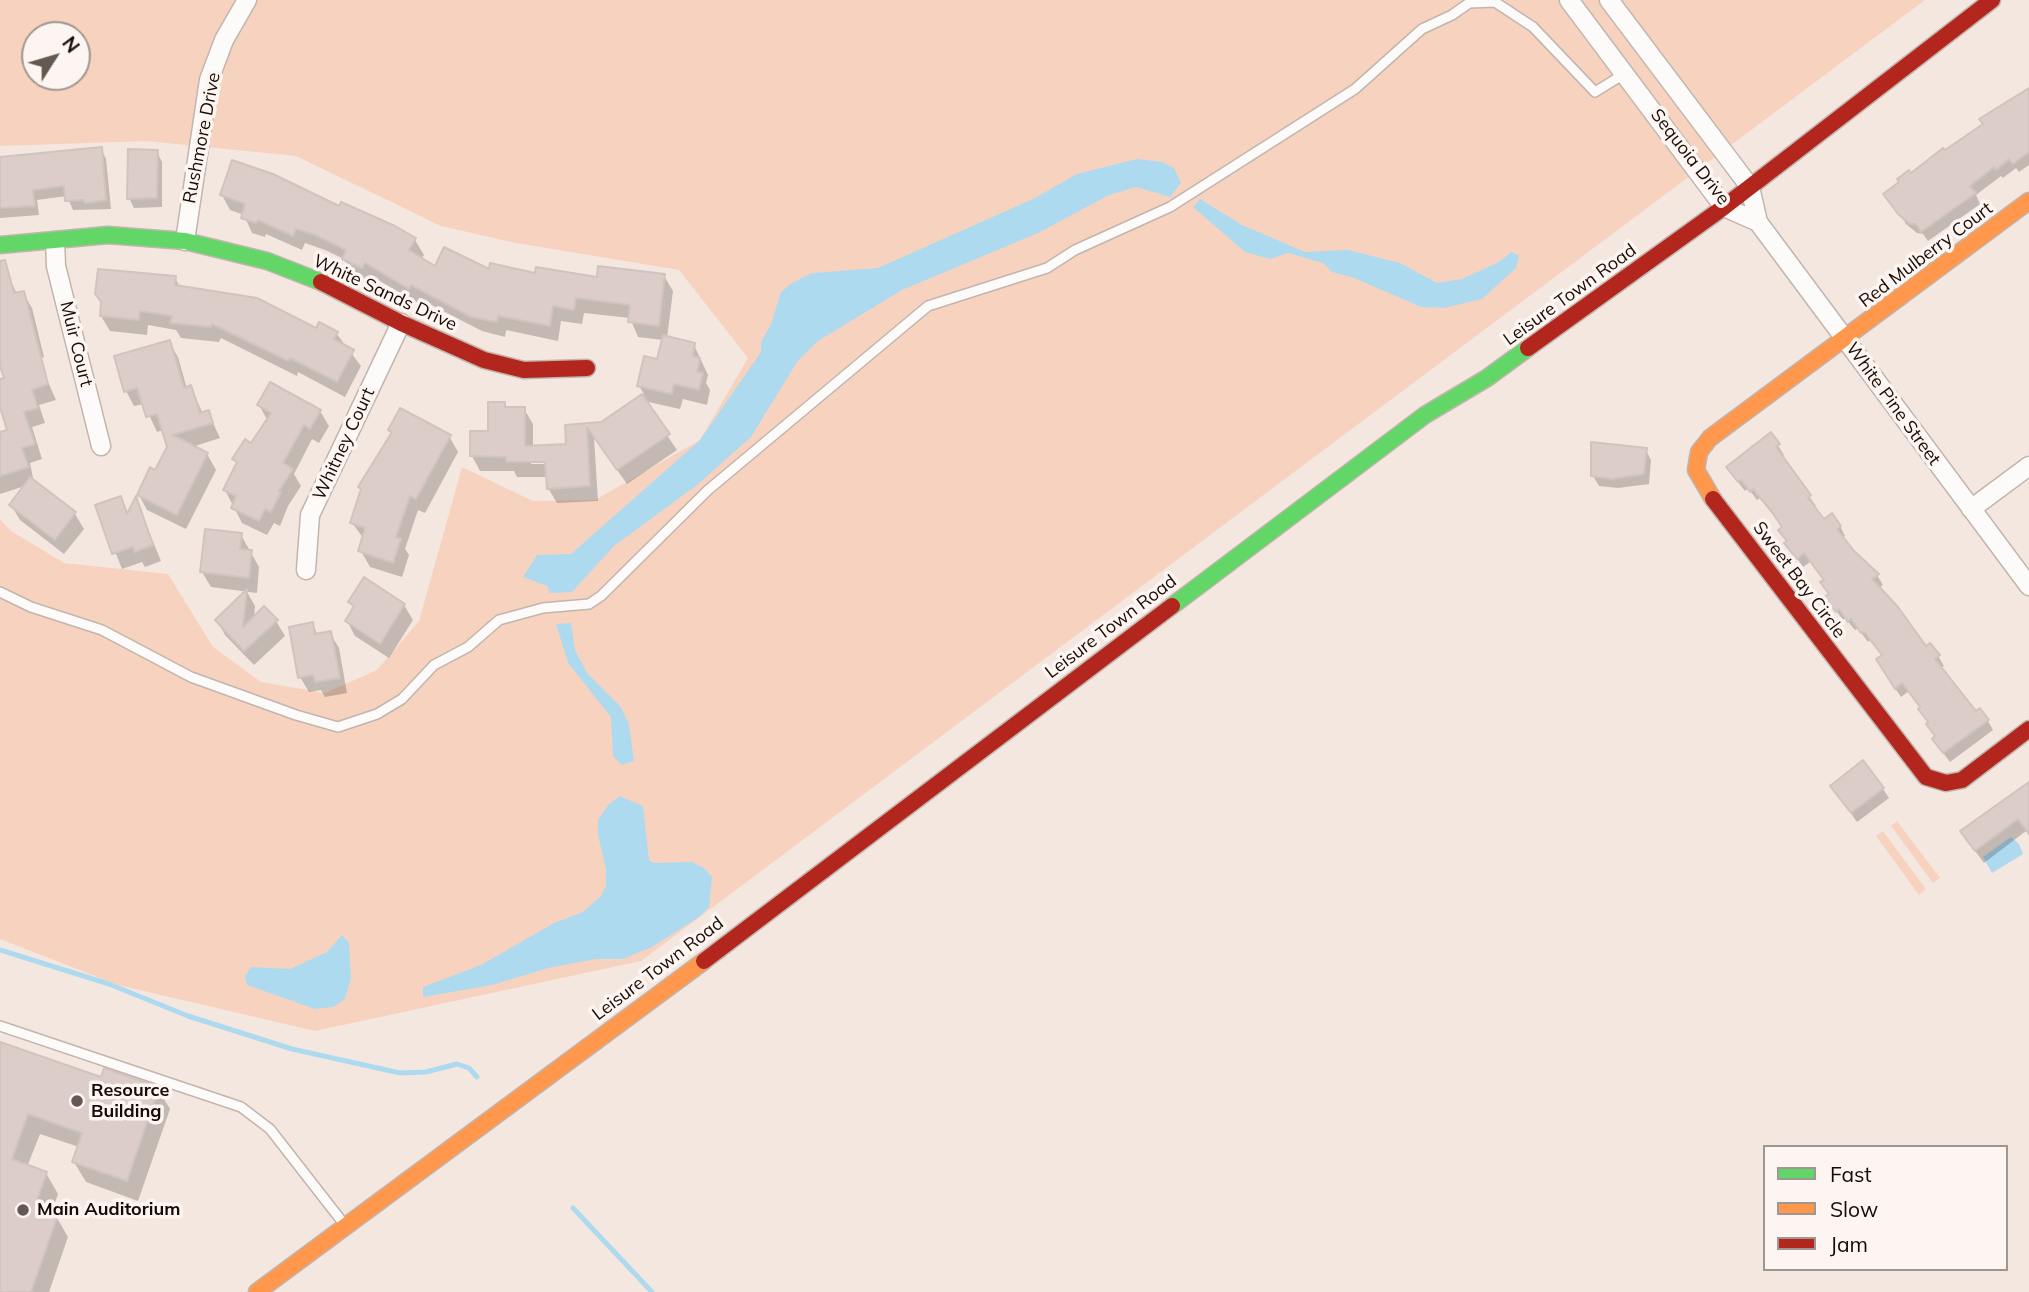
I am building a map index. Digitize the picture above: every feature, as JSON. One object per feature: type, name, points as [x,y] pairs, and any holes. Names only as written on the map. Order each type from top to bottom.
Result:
[{"type":"main road","name":"Leisure Town Road","points":[[257,1292],[345,1225],[506,1110],[1425,415],[1487,378],[1724,207],[1992,0]]},
{"type":"main road","name":"Red Mulberry Court","points":[[1846,339],[2029,201]]},
{"type":"main road","name":"White Sands Drive","points":[[0,245],[108,235],[185,241],[267,261],[333,286],[401,323],[484,360],[524,370],[587,368]]},
{"type":"main road","name":"Sweet Bay Circle","points":[[1846,339],[1703,444],[1697,460],[1699,478],[1926,778],[1946,783],[1962,780],[2029,729]]},
{"type":"street","name":"Rushmore Drive","points":[[185,241],[209,80],[224,40],[247,0]]},
{"type":"street","name":"Sequoia Drive","points":[[1569,0],[1675,137],[1724,207],[1758,222]]},
{"type":"street","name":"Sequoia Drive","points":[[1609,0],[1750,187],[1758,222]]},
{"type":"street","name":"White Pine Street","points":[[1758,222],[2029,586]]},
{"type":"street","name":"Muir Court","points":[[55,241],[57,266],[101,446]]},
{"type":"street","name":"Whitney Court","points":[[306,570],[310,515],[401,323]]},
{"type":"street","points":[[1970,509],[2029,466]]},
{"type":"lane","points":[[0,592],[31,607],[102,630],[191,677],[296,715],[338,727],[377,714],[402,699],[434,665],[468,647],[499,620],[543,608],[589,604],[601,596],[708,490],[928,306],[1047,268],[1075,250],[1170,207],[1355,89],[1422,29],[1452,16],[1468,1],[1495,2],[1533,27],[1595,92],[1624,74]]},
{"type":"lane","points":[[0,1026],[242,1107],[270,1129],[345,1225]]},
{"type":"shaded area","points":[[0,0],[1925,0],[641,961],[315,1031],[118,985],[0,939],[0,519],[11,531],[64,563],[168,574],[213,647],[261,682],[325,693],[377,670],[419,621],[462,467],[533,501],[595,500],[700,440],[748,358],[679,270],[516,243],[441,226],[296,156],[146,141],[0,146]]},
{"type":"shaded area","points":[[1897,821],[1940,878],[1933,883],[1891,826]]},
{"type":"shaded area","points":[[1883,831],[1926,889],[1919,895],[1876,836]]},
{"type":"water","points":[[1137,159],[1162,162],[1174,168],[1181,183],[1170,197],[1136,187],[1109,195],[1038,233],[902,290],[818,341],[797,362],[751,437],[697,485],[614,546],[572,592],[550,593],[547,586],[523,577],[537,555],[571,554],[700,440],[761,352],[761,342],[771,324],[781,292],[792,283],[812,273],[878,268],[1035,198],[1077,174]]},
{"type":"water","points":[[1200,199],[1242,225],[1305,252],[1348,250],[1400,263],[1437,283],[1462,279],[1497,263],[1512,252],[1519,256],[1516,268],[1482,299],[1444,308],[1421,307],[1354,278],[1332,272],[1323,263],[1288,253],[1270,259],[1245,252],[1193,207]]},
{"type":"water","points":[[571,623],[575,650],[587,673],[620,706],[629,724],[634,761],[622,765],[613,756],[611,717],[568,663],[556,624]]},
{"type":"water","points":[[620,796],[643,806],[649,860],[654,863],[692,862],[704,868],[712,877],[709,907],[699,917],[652,947],[623,959],[596,959],[548,968],[492,985],[423,997],[423,987],[481,965],[554,923],[583,912],[601,896],[606,886],[606,869],[598,835],[598,820],[608,805]]},
{"type":"water","points":[[2011,837],[2019,844],[2023,854],[1992,873],[1983,857]]},
{"type":"water","points":[[342,935],[349,943],[351,978],[345,999],[333,1007],[315,1009],[247,985],[245,976],[251,967],[290,969],[327,952]]},
{"type":"building","points":[[2029,88],[2029,152],[2013,164],[2009,159],[1996,170],[1994,167],[1970,186],[1976,193],[1921,232],[1916,224],[1910,224],[1898,214],[1883,194],[1899,182],[1897,179],[1909,170],[1911,173],[1943,148],[1945,150],[1983,124],[1979,119]]},
{"type":"building","points":[[102,147],[106,200],[85,203],[84,200],[65,201],[64,186],[33,190],[35,206],[0,208],[0,157]]},
{"type":"building","points":[[128,149],[158,150],[157,198],[127,199]]},
{"type":"building","points":[[232,160],[273,174],[339,206],[341,202],[395,226],[416,238],[409,250],[435,266],[444,247],[489,269],[490,263],[535,273],[536,267],[597,277],[598,266],[665,274],[659,326],[628,322],[630,305],[576,298],[574,310],[553,306],[550,326],[498,316],[497,322],[471,317],[411,285],[409,289],[365,263],[362,268],[342,259],[346,250],[315,235],[296,229],[293,236],[258,220],[256,223],[241,218],[245,204],[220,195]]},
{"type":"building","points":[[5,260],[14,293],[24,291],[48,384],[32,390],[38,408],[24,412],[35,444],[22,448],[29,467],[0,476],[0,432],[7,430],[0,407],[0,379],[4,378],[0,366],[0,261]]},
{"type":"building","points":[[98,269],[176,276],[175,285],[257,298],[316,328],[319,322],[338,332],[334,339],[354,350],[337,382],[212,324],[211,327],[170,323],[172,316],[140,311],[139,320],[100,316],[101,302],[95,294]]},
{"type":"building","points":[[663,335],[695,343],[693,356],[700,358],[697,372],[703,373],[699,390],[674,384],[672,394],[637,386],[644,356],[657,359]]},
{"type":"building","points":[[170,340],[184,388],[191,385],[200,413],[209,410],[213,423],[173,435],[208,453],[177,515],[137,495],[150,467],[155,470],[167,447],[157,414],[146,417],[137,388],[124,392],[114,356]]},
{"type":"building","points":[[270,382],[321,410],[310,429],[304,425],[283,463],[293,469],[279,491],[281,492],[271,512],[265,509],[259,521],[231,508],[236,496],[223,490],[237,462],[232,459],[245,439],[251,443],[271,413],[257,405]]},
{"type":"building","points":[[642,394],[670,434],[617,470],[587,427],[590,486],[547,489],[545,462],[506,462],[506,457],[470,456],[470,431],[488,431],[488,402],[505,402],[505,407],[525,407],[525,446],[566,444],[565,425],[601,422]]},
{"type":"building","points":[[400,408],[451,435],[416,499],[410,496],[396,537],[401,539],[393,563],[358,551],[365,528],[350,523],[361,489],[358,487],[392,432],[388,430]]},
{"type":"building","points":[[1771,432],[1780,444],[1776,447],[1811,495],[1808,498],[1824,519],[1832,513],[1841,526],[1837,529],[1854,551],[1879,574],[1872,579],[1898,607],[1926,646],[1930,643],[1940,655],[1935,659],[1976,711],[1980,708],[1989,720],[1943,753],[1932,739],[1935,736],[1918,709],[1920,707],[1902,683],[1895,689],[1876,659],[1882,655],[1851,619],[1848,622],[1839,609],[1836,612],[1824,597],[1829,594],[1820,582],[1824,580],[1804,553],[1797,559],[1784,543],[1787,541],[1778,530],[1782,527],[1772,512],[1753,489],[1750,492],[1726,467]]},
{"type":"building","points":[[1591,442],[1647,448],[1644,474],[1612,479],[1591,476]]},
{"type":"building","points":[[30,477],[76,512],[55,540],[9,505]]},
{"type":"building","points":[[121,496],[127,514],[136,496],[153,545],[135,552],[133,547],[112,554],[95,505]]},
{"type":"building","points":[[205,529],[242,533],[240,549],[252,550],[249,578],[200,572]]},
{"type":"building","points":[[364,577],[405,604],[380,644],[345,621],[354,606],[348,602]]},
{"type":"building","points":[[247,589],[243,627],[264,606],[278,620],[244,651],[215,620]]},
{"type":"building","points":[[313,622],[315,634],[331,631],[340,678],[315,682],[313,675],[298,678],[289,627]]},
{"type":"building","points":[[1863,760],[1884,788],[1851,813],[1830,786]]},
{"type":"building","points":[[2029,782],[2029,834],[2018,819],[1975,851],[1960,831]]},
{"type":"building","name":"Resource Building","points":[[0,1042],[101,1077],[104,1068],[159,1087],[127,1181],[72,1162],[82,1133],[28,1114],[12,1159],[47,1172],[35,1206],[58,1215],[31,1292],[0,1292]]},
{"type":"waterway","points":[[0,950],[109,984],[188,1016],[292,1049],[400,1073],[426,1072],[457,1064],[469,1068],[477,1077]]},
{"type":"waterway","points":[[573,1208],[652,1292]]},
{"type":"traffic: fast","points":[[0,245],[108,235],[185,241],[267,261],[321,282]]},
{"type":"traffic: fast","points":[[1172,606],[1425,415],[1487,378],[1528,348]]},
{"type":"traffic: slow","points":[[1713,499],[1696,470],[1699,452],[1710,438],[2029,201]]},
{"type":"traffic: slow","points":[[257,1292],[704,961]]},
{"type":"traffic: jam","points":[[1528,348],[1724,207],[1992,0]]},
{"type":"traffic: jam","points":[[321,282],[401,323],[484,360],[524,370],[587,368]]},
{"type":"traffic: jam","points":[[1713,499],[1926,777],[1946,783],[1962,780],[2029,729]]},
{"type":"traffic: jam","points":[[704,961],[1172,606]]},
{"type":"place","name":"Resource Building","points":[[77,1101]]},
{"type":"place","name":"Main Auditorium","points":[[23,1210]]}]
